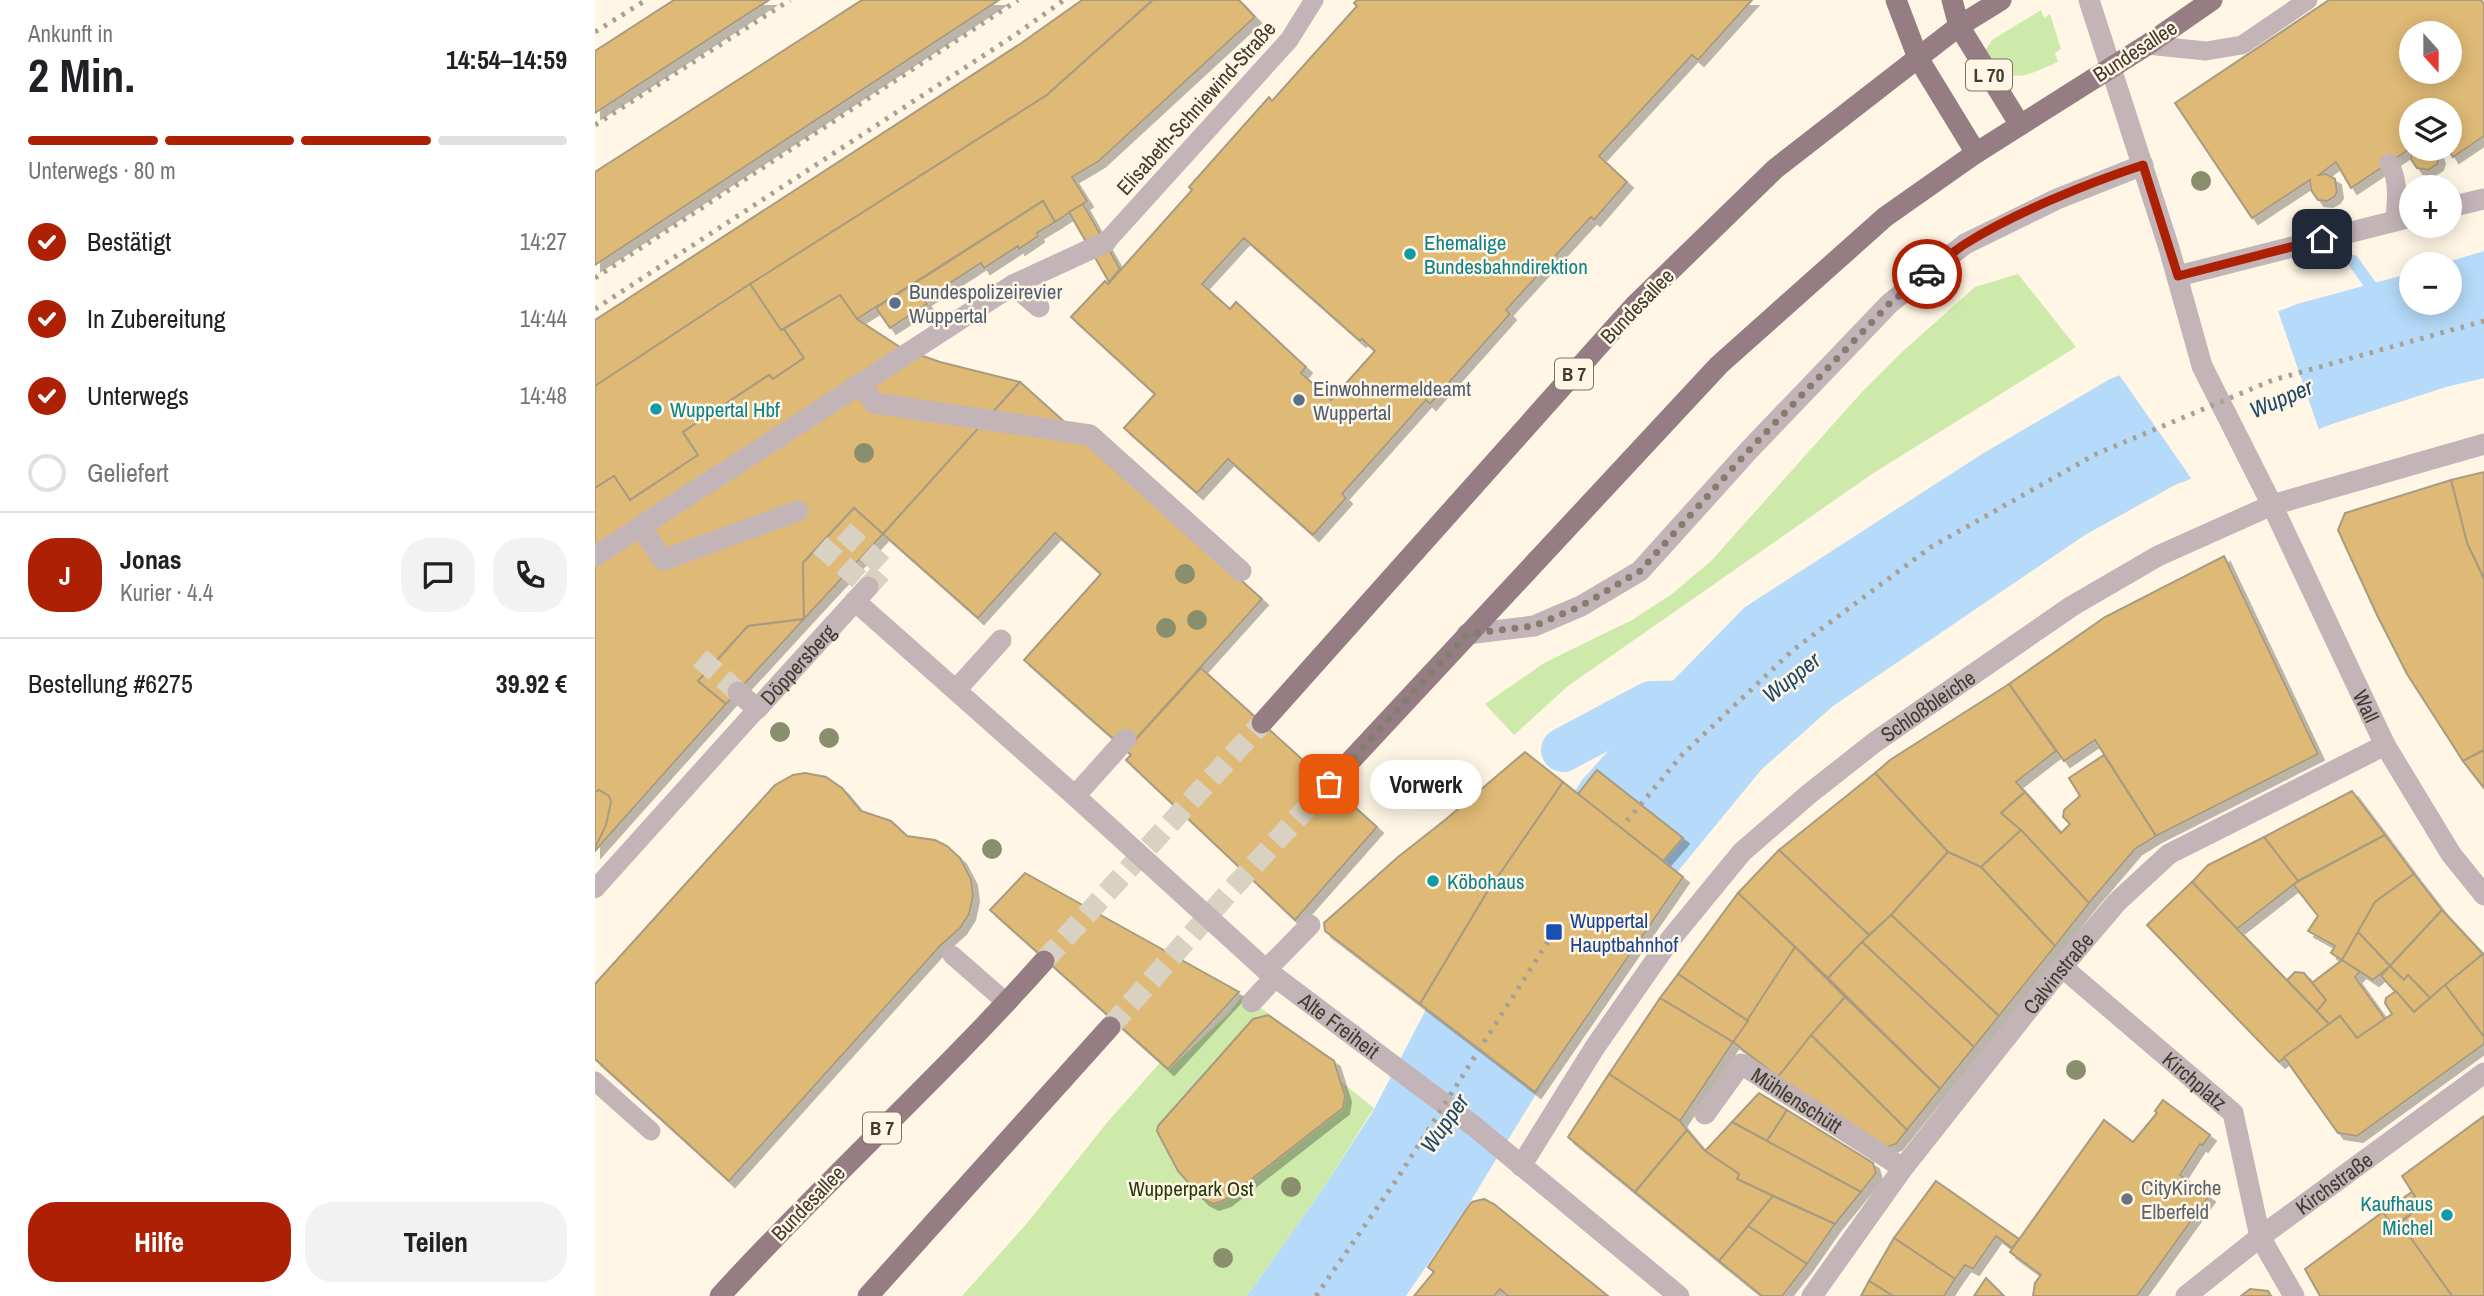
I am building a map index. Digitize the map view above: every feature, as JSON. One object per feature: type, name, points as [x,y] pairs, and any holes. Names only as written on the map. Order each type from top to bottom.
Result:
[{"type":"main road","name":"L 70","points":[[1896,0],[1918,58],[1976,153]]},
{"type":"main road","name":"L 70","points":[[1952,0],[1959,26],[2020,125]]},
{"type":"main road","name":"Bundesallee","points":[[1262,723],[1635,305],[1775,169],[1959,26],[2001,0]]},
{"type":"main road","name":"Bundesallee","points":[[1329,784],[1719,365],[1885,217],[1976,153],[2147,45],[2212,0]]},
{"type":"main road","name":"Bundesallee","points":[[720,1296],[781,1230],[1007,1003],[1044,961]]},
{"type":"main road","points":[[868,1296],[1110,1027]]},
{"type":"street","points":[[2089,0],[2178,276],[2399,220]]},
{"type":"street","points":[[1467,634],[1534,626],[1581,606],[1640,571],[1750,449],[1890,303],[1965,244],[2057,199],[2143,165]]},
{"type":"street","points":[[2462,204],[2484,198]]},
{"type":"street","points":[[595,556],[1013,285],[1106,242]]},
{"type":"street","name":"Wall","points":[[2178,276],[2202,366],[2272,505],[2385,746],[2451,854],[2481,884]]},
{"type":"street","points":[[1013,285],[1039,307]]},
{"type":"street","points":[[860,383],[873,403],[1090,435],[1241,571]]},
{"type":"street","name":"Schloßbleiche","points":[[1516,1162],[1669,941],[1711,888],[1751,844],[1808,794],[1875,742],[2072,606],[2158,556],[2272,505],[2484,444]]},
{"type":"street","points":[[641,526],[663,560],[797,511]]},
{"type":"street","name":"Döppersberg","points":[[738,692],[757,709],[861,594],[956,690],[1011,740]]},
{"type":"street","points":[[956,690],[1001,640]]},
{"type":"street","points":[[1075,796],[1125,739]]},
{"type":"street","name":"Alte Freiheit","points":[[1011,740],[1270,974],[1385,1058],[1679,1296]]},
{"type":"street","name":"Calvinstraße","points":[[1812,1296],[1903,1168],[2062,967],[2117,902],[2169,854],[2385,746]]},
{"type":"street","points":[[1252,1002],[1270,974],[1310,925]]},
{"type":"street","name":"Kirchplatz","points":[[2062,967],[2233,1113],[2260,1237],[2294,1296]]},
{"type":"street","name":"Mühlenschütt","points":[[1705,1114],[1741,1065],[1903,1168]]},
{"type":"street","name":"Kirchstraße","points":[[2186,1296],[2260,1237],[2484,1073]]},
{"type":"lane","name":"Elisabeth-Schniewind-Straße","points":[[1106,242],[1289,40],[1314,0]]},
{"type":"lane","points":[[2147,45],[2206,51],[2242,45],[2308,0]]},
{"type":"lane","points":[[2389,163],[2394,171],[2399,197]]},
{"type":"lane","points":[[595,889],[757,709]]},
{"type":"lane","points":[[952,955],[1007,1003]]},
{"type":"lane","points":[[595,1081],[651,1131]]},
{"type":"green space","points":[[2041,10],[2044,18],[2050,14],[2061,49],[2055,53],[2058,62],[2021,76],[2004,73],[1986,60],[1986,49],[1992,40]]},
{"type":"green space","points":[[2018,274],[2076,347],[1872,474],[1568,686],[1514,735],[1485,704],[1544,663],[1632,620],[1672,594],[1712,560],[1861,393],[1903,351],[1975,287]]},
{"type":"green space","name":"Wupperpark Ost","points":[[1243,995],[1334,1061],[1341,1082],[1374,1108],[1322,1190],[1247,1296],[962,1296],[1028,1222],[1105,1125],[1157,1066],[1161,1062],[1169,1069],[1227,1015]]},
{"type":"water","name":"Wupper","points":[[2484,251],[2484,378],[2446,387],[2332,424],[2175,485],[2085,535],[1833,706],[1761,770],[1656,898],[1467,1207],[1406,1296],[1247,1296],[1322,1190],[1372,1113],[1431,1000],[1583,779],[1651,703],[1745,607],[1982,454],[2110,379],[2297,304],[2399,276],[2399,315],[2462,315],[2462,258]]},
{"type":"pier","points":[[2277,308],[2320,433],[2190,483],[2191,478],[2116,373]]},
{"type":"building","points":[[674,0],[769,0],[595,113],[595,51]]},
{"type":"building","points":[[862,0],[999,0],[595,265],[595,172]]},
{"type":"building","points":[[1082,0],[1153,0],[1047,95],[595,386],[595,320],[1020,44]]},
{"type":"building","points":[[1153,0],[1239,0],[1255,17],[1099,161],[1072,177],[1087,201],[1055,222],[1043,201],[857,319],[840,295],[781,330],[750,284],[1047,95]]},
{"type":"building","name":"Ehemalige Bundesbahndirektion","points":[[1357,0],[1752,0],[1698,60],[1692,55],[1599,156],[1627,182],[1594,220],[1591,217],[1506,310],[1510,314],[1430,404],[1426,400],[1342,494],[1346,498],[1313,535],[1228,459],[1197,493],[1124,428],[1155,394],[1071,317],[1105,281],[1108,284],[1192,190],[1189,187],[1269,97],[1272,101],[1357,6],[1354,3]],"holes":[[[1244,238],[1360,341],[1362,339],[1375,351],[1331,400],[1301,373],[1306,367],[1236,302],[1230,309],[1202,284]]]},
{"type":"building","points":[[2329,0],[2481,0],[2484,4],[2484,136],[2462,151],[2462,98],[2399,98],[2399,156],[2351,188],[2336,162],[2319,175],[2326,174],[2335,179],[2337,192],[2334,197],[2327,201],[2318,200],[2311,190],[2310,180],[2252,218],[2175,103]]},
{"type":"building","points":[[2412,161],[2438,161],[2428,170],[2417,168]]},
{"type":"building","points":[[1043,201],[1055,222],[1019,249],[1018,246],[984,268],[981,263],[924,300],[927,304],[890,328],[876,308]]},
{"type":"building","points":[[1083,204],[1120,269],[1109,282],[1069,212]]},
{"type":"building","name":"Wuppertal Hbf","points":[[750,284],[804,358],[773,379],[769,375],[683,432],[698,455],[630,500],[614,476],[595,488],[595,386]]},
{"type":"building","points":[[840,295],[857,319],[903,349],[940,362],[1020,382],[883,534],[854,508],[803,563],[804,619],[748,626],[698,681],[726,704],[595,851],[595,488],[614,476],[630,500],[698,455],[683,432],[769,375],[773,379],[804,358],[784,329]]},
{"type":"building","points":[[1020,382],[1262,599],[1126,750],[1024,660],[1101,574],[1055,533],[978,618],[883,534]]},
{"type":"building","points":[[2484,472],[2484,579],[2467,543],[2451,480]]},
{"type":"building","points":[[2451,480],[2467,543],[2484,579],[2484,750],[2463,761],[2407,674],[2338,530],[2345,513]]},
{"type":"building","points":[[854,508],[883,534],[804,619],[803,563]]},
{"type":"building","points":[[2224,556],[2318,754],[2156,836],[2095,740],[2064,761],[2009,684],[2105,617]]},
{"type":"building","points":[[804,619],[726,704],[698,681],[748,626]]},
{"type":"building","points":[[1201,668],[1377,827],[1295,920],[1126,760],[1131,755],[1126,750]]},
{"type":"building","points":[[2009,684],[2056,751],[2016,782],[2025,792],[2001,813],[2021,830],[1981,867],[1948,852],[1875,773],[1890,760]]},
{"type":"building","points":[[2484,750],[2484,788],[2463,761]]},
{"type":"building","name":"Köbohaus","points":[[1525,752],[1563,782],[1486,894],[1420,1004],[1325,931],[1324,923],[1398,857]]},
{"type":"building","points":[[2104,755],[2156,836],[2135,849],[2089,903],[2021,830],[2001,813],[2025,792],[2061,833],[2070,824],[2063,817],[2064,810],[2080,796],[2069,778]]},
{"type":"building","points":[[1597,770],[1683,838],[1663,861],[1578,794]]},
{"type":"building","points":[[805,773],[826,777],[842,788],[861,811],[891,821],[907,836],[935,840],[947,846],[960,858],[971,879],[973,896],[969,914],[960,928],[940,946],[729,1181],[595,1059],[595,984],[775,785],[793,775]]},
{"type":"building","points":[[1875,773],[1948,852],[1891,915],[1869,935],[1779,850]]},
{"type":"building","points":[[1563,782],[1683,877],[1535,1092],[1420,1004],[1486,894]]},
{"type":"building","points":[[599,790],[609,796],[611,802],[606,825],[595,848],[595,792]]},
{"type":"building","points":[[2352,791],[2385,835],[2298,881],[2264,837]]},
{"type":"building","points":[[2021,830],[2089,903],[2055,946],[1981,867]]},
{"type":"building","points":[[2385,835],[2414,874],[2375,902],[2342,960],[2331,953],[2335,946],[2308,931],[2318,916],[2293,884]]},
{"type":"building","points":[[2264,837],[2298,881],[2237,929],[2192,882],[2208,865]]},
{"type":"building","points":[[1779,850],[1869,935],[1828,978],[1738,893]]},
{"type":"building","points":[[1948,852],[1981,867],[2055,946],[1999,1016],[1891,915]]},
{"type":"building","points":[[1025,873],[1239,992],[1168,1069],[990,910]]},
{"type":"building","points":[[2414,874],[2442,910],[2390,966],[2358,932],[2375,902]]},
{"type":"building","points":[[2192,882],[2329,1024],[2279,1062],[2147,925]]},
{"type":"building","points":[[1738,893],[1795,947],[1748,1021],[1678,974]]},
{"type":"building","points":[[2442,910],[2483,954],[2430,998],[2408,975],[2404,980],[2390,966]]},
{"type":"building","points":[[1891,915],[1999,1016],[1974,1047],[1862,942]]},
{"type":"building","points":[[2358,932],[2390,966],[2373,980],[2342,960]]},
{"type":"building","points":[[1862,942],[1974,1047],[1940,1089],[1828,978]]},
{"type":"building","points":[[1795,947],[1845,997],[1778,1077],[1733,1042]]},
{"type":"building","points":[[2484,955],[2484,1037],[2445,985]]},
{"type":"building","points":[[2342,960],[2360,972],[2355,977],[2385,1019],[2357,1038],[2340,1016],[2329,1024],[2317,1011],[2326,1000],[2312,983]]},
{"type":"building","points":[[2390,966],[2404,980],[2408,975],[2430,998],[2414,1012],[2381,976]]},
{"type":"building","points":[[2295,972],[2304,973],[2326,1000],[2317,1011],[2287,980]]},
{"type":"building","points":[[1678,974],[1748,1021],[1733,1042],[1660,998]]},
{"type":"building","points":[[2445,985],[2484,1037],[2484,1044],[2357,1136],[2338,1133],[2284,1057],[2340,1016],[2357,1038],[2392,1014],[2385,1003],[2386,998],[2396,991],[2414,1012]]},
{"type":"building","points":[[1845,997],[1940,1089],[1907,1130],[1811,1035]]},
{"type":"building","points":[[1660,998],[1733,1042],[1680,1121],[1609,1074]]},
{"type":"building","points":[[1268,1015],[1334,1061],[1345,1096],[1343,1108],[1225,1200],[1213,1204],[1203,1199],[1178,1171],[1157,1131],[1158,1126],[1253,1019]]},
{"type":"building","points":[[1811,1035],[1907,1130],[1896,1144],[1887,1147],[1778,1077]]},
{"type":"building","points":[[1609,1074],[1680,1121],[1687,1130],[1635,1192],[1568,1137]]},
{"type":"building","points":[[1759,1093],[1787,1110],[1767,1141],[1732,1122]]},
{"type":"building","name":"CityKirche Elberfeld","points":[[2163,1100],[2210,1135],[2202,1146],[2200,1144],[2180,1175],[2209,1196],[2137,1296],[2033,1296],[2035,1283],[2041,1275],[2010,1252],[2104,1120],[2133,1142],[2157,1113],[2155,1111]]},
{"type":"building","points":[[1787,1110],[1873,1163],[1876,1173],[1861,1192],[1767,1141]]},
{"type":"building","name":"Kaufhaus Michel","points":[[2484,1116],[2484,1296],[2452,1296],[2400,1223],[2421,1206],[2402,1176]]},
{"type":"building","points":[[1732,1122],[1861,1192],[1835,1224],[1737,1179],[1739,1174],[1705,1151]]},
{"type":"building","points":[[1687,1130],[1705,1151],[1739,1174],[1737,1179],[1773,1196],[1719,1261],[1635,1192]]},
{"type":"building","points":[[1936,1181],[2019,1239],[2012,1248],[1996,1236],[1973,1269],[1965,1265],[1955,1279],[1894,1238]]},
{"type":"building","points":[[2412,1192],[2421,1206],[2393,1227],[2383,1212]]},
{"type":"building","points":[[1773,1196],[1835,1224],[1807,1264],[1748,1226]]},
{"type":"building","points":[[1484,1199],[1494,1204],[1608,1296],[1508,1296],[1500,1289],[1494,1296],[1414,1296],[1434,1272],[1428,1267],[1468,1207],[1472,1202]]},
{"type":"building","points":[[2383,1212],[2393,1227],[2400,1223],[2452,1296],[2320,1296],[2305,1269]]},
{"type":"building","points":[[1748,1226],[1807,1264],[1782,1296],[1762,1296],[1719,1261]]},
{"type":"building","points":[[1894,1238],[1955,1279],[1944,1296],[1893,1296],[1869,1281]]},
{"type":"building","points":[[1986,1278],[2004,1296],[1974,1296]]},
{"type":"building","points":[[1869,1281],[1893,1296],[1861,1296]]},
{"type":"building","points":[[2250,1289],[2268,1291],[2271,1296],[2241,1296]]},
{"type":"waterway","points":[[2353,261],[2371,286]]},
{"type":"waterway","points":[[1563,750],[1651,703],[1710,702]]},
{"type":"tunnel","points":[[820,545],[868,587],[885,568],[838,526]]},
{"type":"tunnel","points":[[700,658],[738,692]]},
{"type":"tunnel","points":[[1044,961],[1262,723]]},
{"type":"tunnel","points":[[1110,1027],[1329,784]]},
{"type":"railway","points":[[595,32],[646,0]]},
{"type":"railway","points":[[595,125],[790,0]]},
{"type":"railway","points":[[595,278],[1018,0]]},
{"type":"railway","points":[[595,309],[1015,35],[1064,0]]},
{"type":"railway","points":[[1627,821],[1682,755],[1793,650],[1931,547],[2096,454],[2273,380],[2484,321]]},
{"type":"railway","points":[[1316,1296],[1397,1179],[1554,932]]},
{"type":"way so far","points":[[1329,784],[1467,634],[1534,626],[1581,606],[1640,571],[1750,449],[1890,303],[1927,274]]},
{"type":"place","name":"Ehemalige Bundesbahndirektion","points":[[1410,254]]},
{"type":"place","name":"Bundespolizeirevier Wuppertal","points":[[895,303]]},
{"type":"place","name":"Einwohnermeldeamt Wuppertal","points":[[1299,400]]},
{"type":"place","name":"Wuppertal Hbf","points":[[656,409]]},
{"type":"place","name":"Vorwerk","points":[[1329,784]]},
{"type":"place","name":"Köbohaus","points":[[1433,881]]},
{"type":"place","name":"Wuppertal Hauptbahnhof","points":[[1554,932]]},
{"type":"place","name":"CityKirche Elberfeld","points":[[2127,1199]]},
{"type":"place","name":"Kaufhaus Michel","points":[[2447,1215]]},
{"type":"route","points":[[1927,274],[1965,244],[2011,219],[2117,173],[2143,165],[2178,276],[2322,239]]}]
